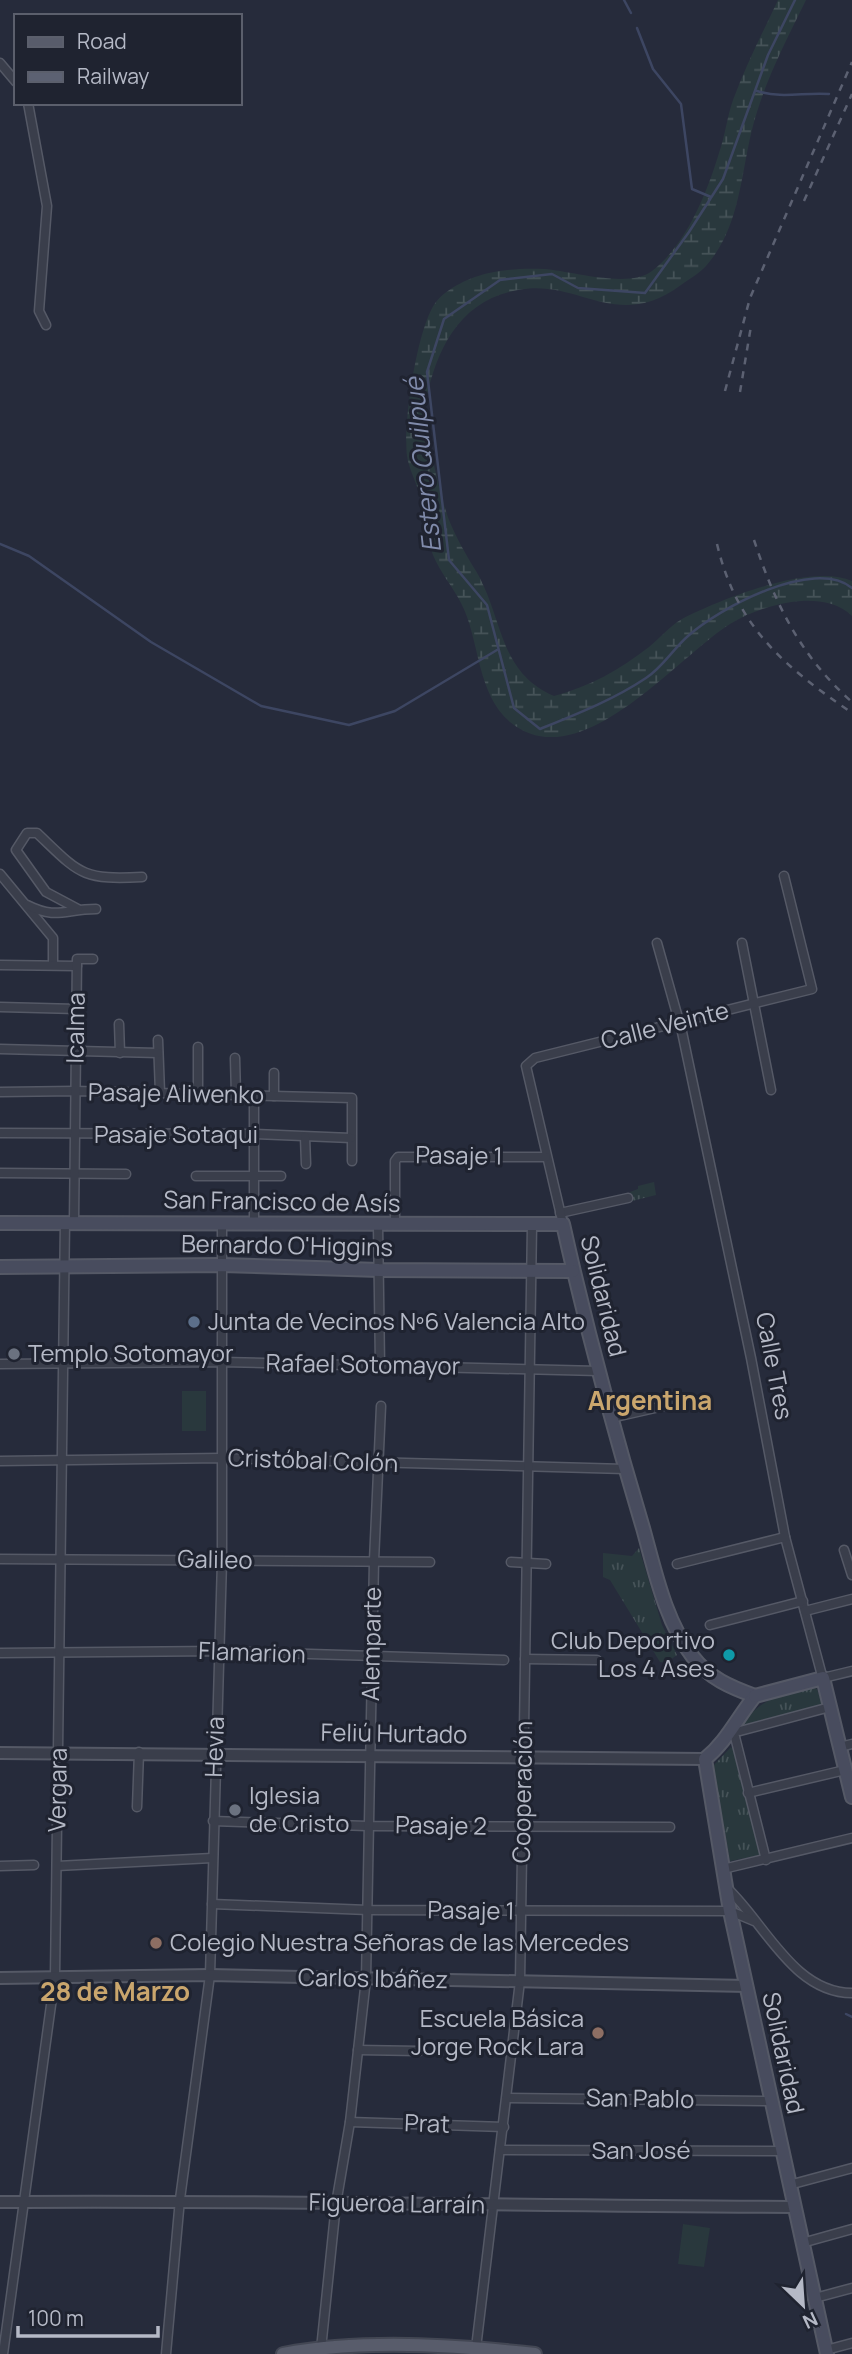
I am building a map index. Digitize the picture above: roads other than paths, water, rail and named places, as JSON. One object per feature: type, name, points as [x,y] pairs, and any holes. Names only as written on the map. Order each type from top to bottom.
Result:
[{"type":"main road","name":"San Francisco de Asís","points":[[0,1223],[254,1222],[532,1226],[562,1219]]},
{"type":"main road","name":"Solidaridad","points":[[562,1219],[611,1419],[664,1597],[684,1642],[711,1675],[725,1685],[755,1696]]},
{"type":"main road","name":"Bernardo O'Higgins","points":[[0,1268],[64,1265],[222,1265],[379,1270],[573,1270]]},
{"type":"main road","points":[[705,1759],[719,1748],[755,1696],[822,1678]]},
{"type":"main road","name":"Calle Tres","points":[[822,1678],[830,1707],[846,1745],[845,1770],[852,1797]]},
{"type":"main road","name":"Solidaridad","points":[[705,1759],[730,1912],[826,2352]]},
{"type":"main road","points":[[384,2347],[431,2354]]},
{"type":"main road","points":[[283,2354],[321,2349],[384,2347],[535,2354]]},
{"type":"street","points":[[0,63],[14,80]]},
{"type":"street","points":[[28,105],[47,206],[39,312],[46,325]]},
{"type":"street","points":[[78,909],[46,892],[16,850],[27,833],[37,833],[75,870],[102,879],[142,877]]},
{"type":"street","points":[[0,874],[53,938],[53,965]]},
{"type":"street","name":"Calle Veinte","points":[[525,1070],[536,1058],[812,989],[785,876]]},
{"type":"street","points":[[21,902],[47,915],[78,909],[96,909]]},
{"type":"street","name":"Calle Tres","points":[[657,943],[679,1022],[714,1175],[785,1537],[822,1678]]},
{"type":"street","points":[[742,943],[771,1090]]},
{"type":"street","points":[[0,965],[53,965],[93,960]]},
{"type":"street","name":"Icalma","points":[[70,1222],[74,1172],[77,962]]},
{"type":"street","points":[[0,1007],[77,1009]]},
{"type":"street","points":[[119,1024],[120,1053]]},
{"type":"street","points":[[158,1040],[160,1093]]},
{"type":"street","points":[[198,1047],[198,1094]]},
{"type":"street","points":[[0,1049],[158,1054]]},
{"type":"street","points":[[236,1058],[236,1095]]},
{"type":"street","name":"Solidaridad","points":[[525,1070],[562,1219]]},
{"type":"street","points":[[274,1073],[274,1096]]},
{"type":"street","name":"Pasaje Aliwenko","points":[[0,1092],[75,1091],[352,1098],[351,1138]]},
{"type":"street","points":[[254,1096],[254,1222]]},
{"type":"street","name":"Pasaje Sotaqui","points":[[0,1133],[255,1134],[351,1138]]},
{"type":"street","points":[[305,1136],[306,1164]]},
{"type":"street","points":[[351,1138],[352,1161]]},
{"type":"street","name":"Pasaje 1","points":[[395,1225],[395,1161],[398,1157],[546,1157]]},
{"type":"street","points":[[0,1173],[127,1174]]},
{"type":"street","points":[[196,1176],[281,1175]]},
{"type":"street","points":[[562,1219],[628,1198]]},
{"type":"street","name":"Vergara","points":[[3,2354],[55,1976],[62,1362],[64,1265],[70,1222]]},
{"type":"street","name":"Hevia","points":[[166,2354],[180,2199],[210,1975],[222,1561],[222,1222]]},
{"type":"street","points":[[379,1225],[380,1365]]},
{"type":"street","name":"Cooperación","points":[[478,2351],[520,1981],[532,1226]]},
{"type":"street","name":"Rafael Sotomayor","points":[[0,1364],[222,1362],[599,1371]]},
{"type":"street","points":[[611,1419],[677,1403]]},
{"type":"street","name":"Alemparte","points":[[321,2349],[336,2204],[350,2122],[366,1979],[371,1658],[381,1406]]},
{"type":"street","name":"Cristóbal Colón","points":[[0,1461],[222,1458],[625,1469]]},
{"type":"street","points":[[677,1564],[785,1537]]},
{"type":"street","points":[[845,1550],[852,1575]]},
{"type":"street","name":"Galileo","points":[[0,1559],[430,1562]]},
{"type":"street","points":[[511,1562],[546,1564]]},
{"type":"street","points":[[805,1611],[852,1599]]},
{"type":"street","points":[[710,1625],[803,1601]]},
{"type":"street","name":"Flamarion","points":[[0,1653],[218,1651],[371,1658],[504,1660]]},
{"type":"street","points":[[526,1659],[597,1660]]},
{"type":"street","points":[[822,1678],[852,1671]]},
{"type":"street","points":[[766,1860],[733,1729],[740,1731],[830,1707]]},
{"type":"street","name":"Feliú Hurtado","points":[[0,1753],[58,1751],[705,1759]]},
{"type":"street","points":[[137,1807],[139,1752]]},
{"type":"street","points":[[748,1793],[845,1770]]},
{"type":"street","name":"Pasaje 2","points":[[213,1821],[367,1826],[670,1827]]},
{"type":"street","points":[[723,1869],[852,1838]]},
{"type":"street","points":[[57,1866],[212,1858]]},
{"type":"street","points":[[0,1866],[34,1865]]},
{"type":"street","points":[[726,1886],[804,1975],[821,1987],[852,1993]]},
{"type":"street","name":"Pasaje 1","points":[[212,1904],[368,1910],[730,1912]]},
{"type":"street","points":[[730,1912],[754,1921]]},
{"type":"street","name":"Carlos Ibáñez","points":[[0,1978],[210,1975],[747,1986]]},
{"type":"street","points":[[358,2050],[419,2051]]},
{"type":"street","name":"San Pablo","points":[[508,2098],[772,2101]]},
{"type":"street","name":"Prat","points":[[350,2122],[505,2127]]},
{"type":"street","name":"San José","points":[[500,2150],[782,2151]]},
{"type":"street","points":[[789,2185],[852,2168]]},
{"type":"street","name":"Figueroa Larraín","points":[[0,2202],[180,2199],[336,2204],[794,2207]]},
{"type":"street","points":[[802,2243],[852,2229]]},
{"type":"street","points":[[815,2298],[852,2288]]},
{"type":"street","points":[[826,2352],[852,2343]]},
{"type":"waterway","points":[[624,0],[631,13]]},
{"type":"waterway","name":"Estero Quilpué","points":[[795,0],[768,55],[723,179],[645,293],[578,288],[552,274],[500,280],[444,319],[427,372],[449,560],[487,605],[514,708],[540,729],[608,700],[646,678],[688,636],[743,600],[792,582],[815,578],[835,580],[852,588]]},
{"type":"waterway","points":[[637,28],[653,69],[681,104],[692,189],[711,197]]},
{"type":"waterway","points":[[757,91],[784,95],[829,94]]},
{"type":"waterway","points":[[0,544],[29,556],[151,642],[261,706],[349,725],[395,711],[497,650]]},
{"type":"waterway","points":[[846,2014],[852,2017]]},
{"type":"railway","points":[[725,391],[750,298],[852,62]]},
{"type":"railway","points":[[804,201],[852,94]]},
{"type":"railway","points":[[740,392],[751,326]]},
{"type":"railway","points":[[754,540],[781,608],[804,648],[818,667],[852,702]]},
{"type":"railway","points":[[717,544],[737,599],[766,642],[805,679],[852,713]]},
{"type":"place","name":"Junta de Vecinos Nº6 Valencia Alto","points":[[194,1322]]},
{"type":"place","name":"Templo Sotomayor","points":[[14,1354]]},
{"type":"place","name":"Club Deportivo Los 4 Ases","points":[[729,1655]]},
{"type":"place","name":"Iglesia de Cristo","points":[[235,1810]]},
{"type":"place","name":"Colegio Nuestra Señoras de las Mercedes","points":[[156,1943]]},
{"type":"place","name":"Escuela Básica Jorge Rock Lara","points":[[598,2033]]},
{"type":"district","name":"Argentina","points":[[650,1401]]},
{"type":"district","name":"28 de Marzo","points":[[115,1992]]}]
